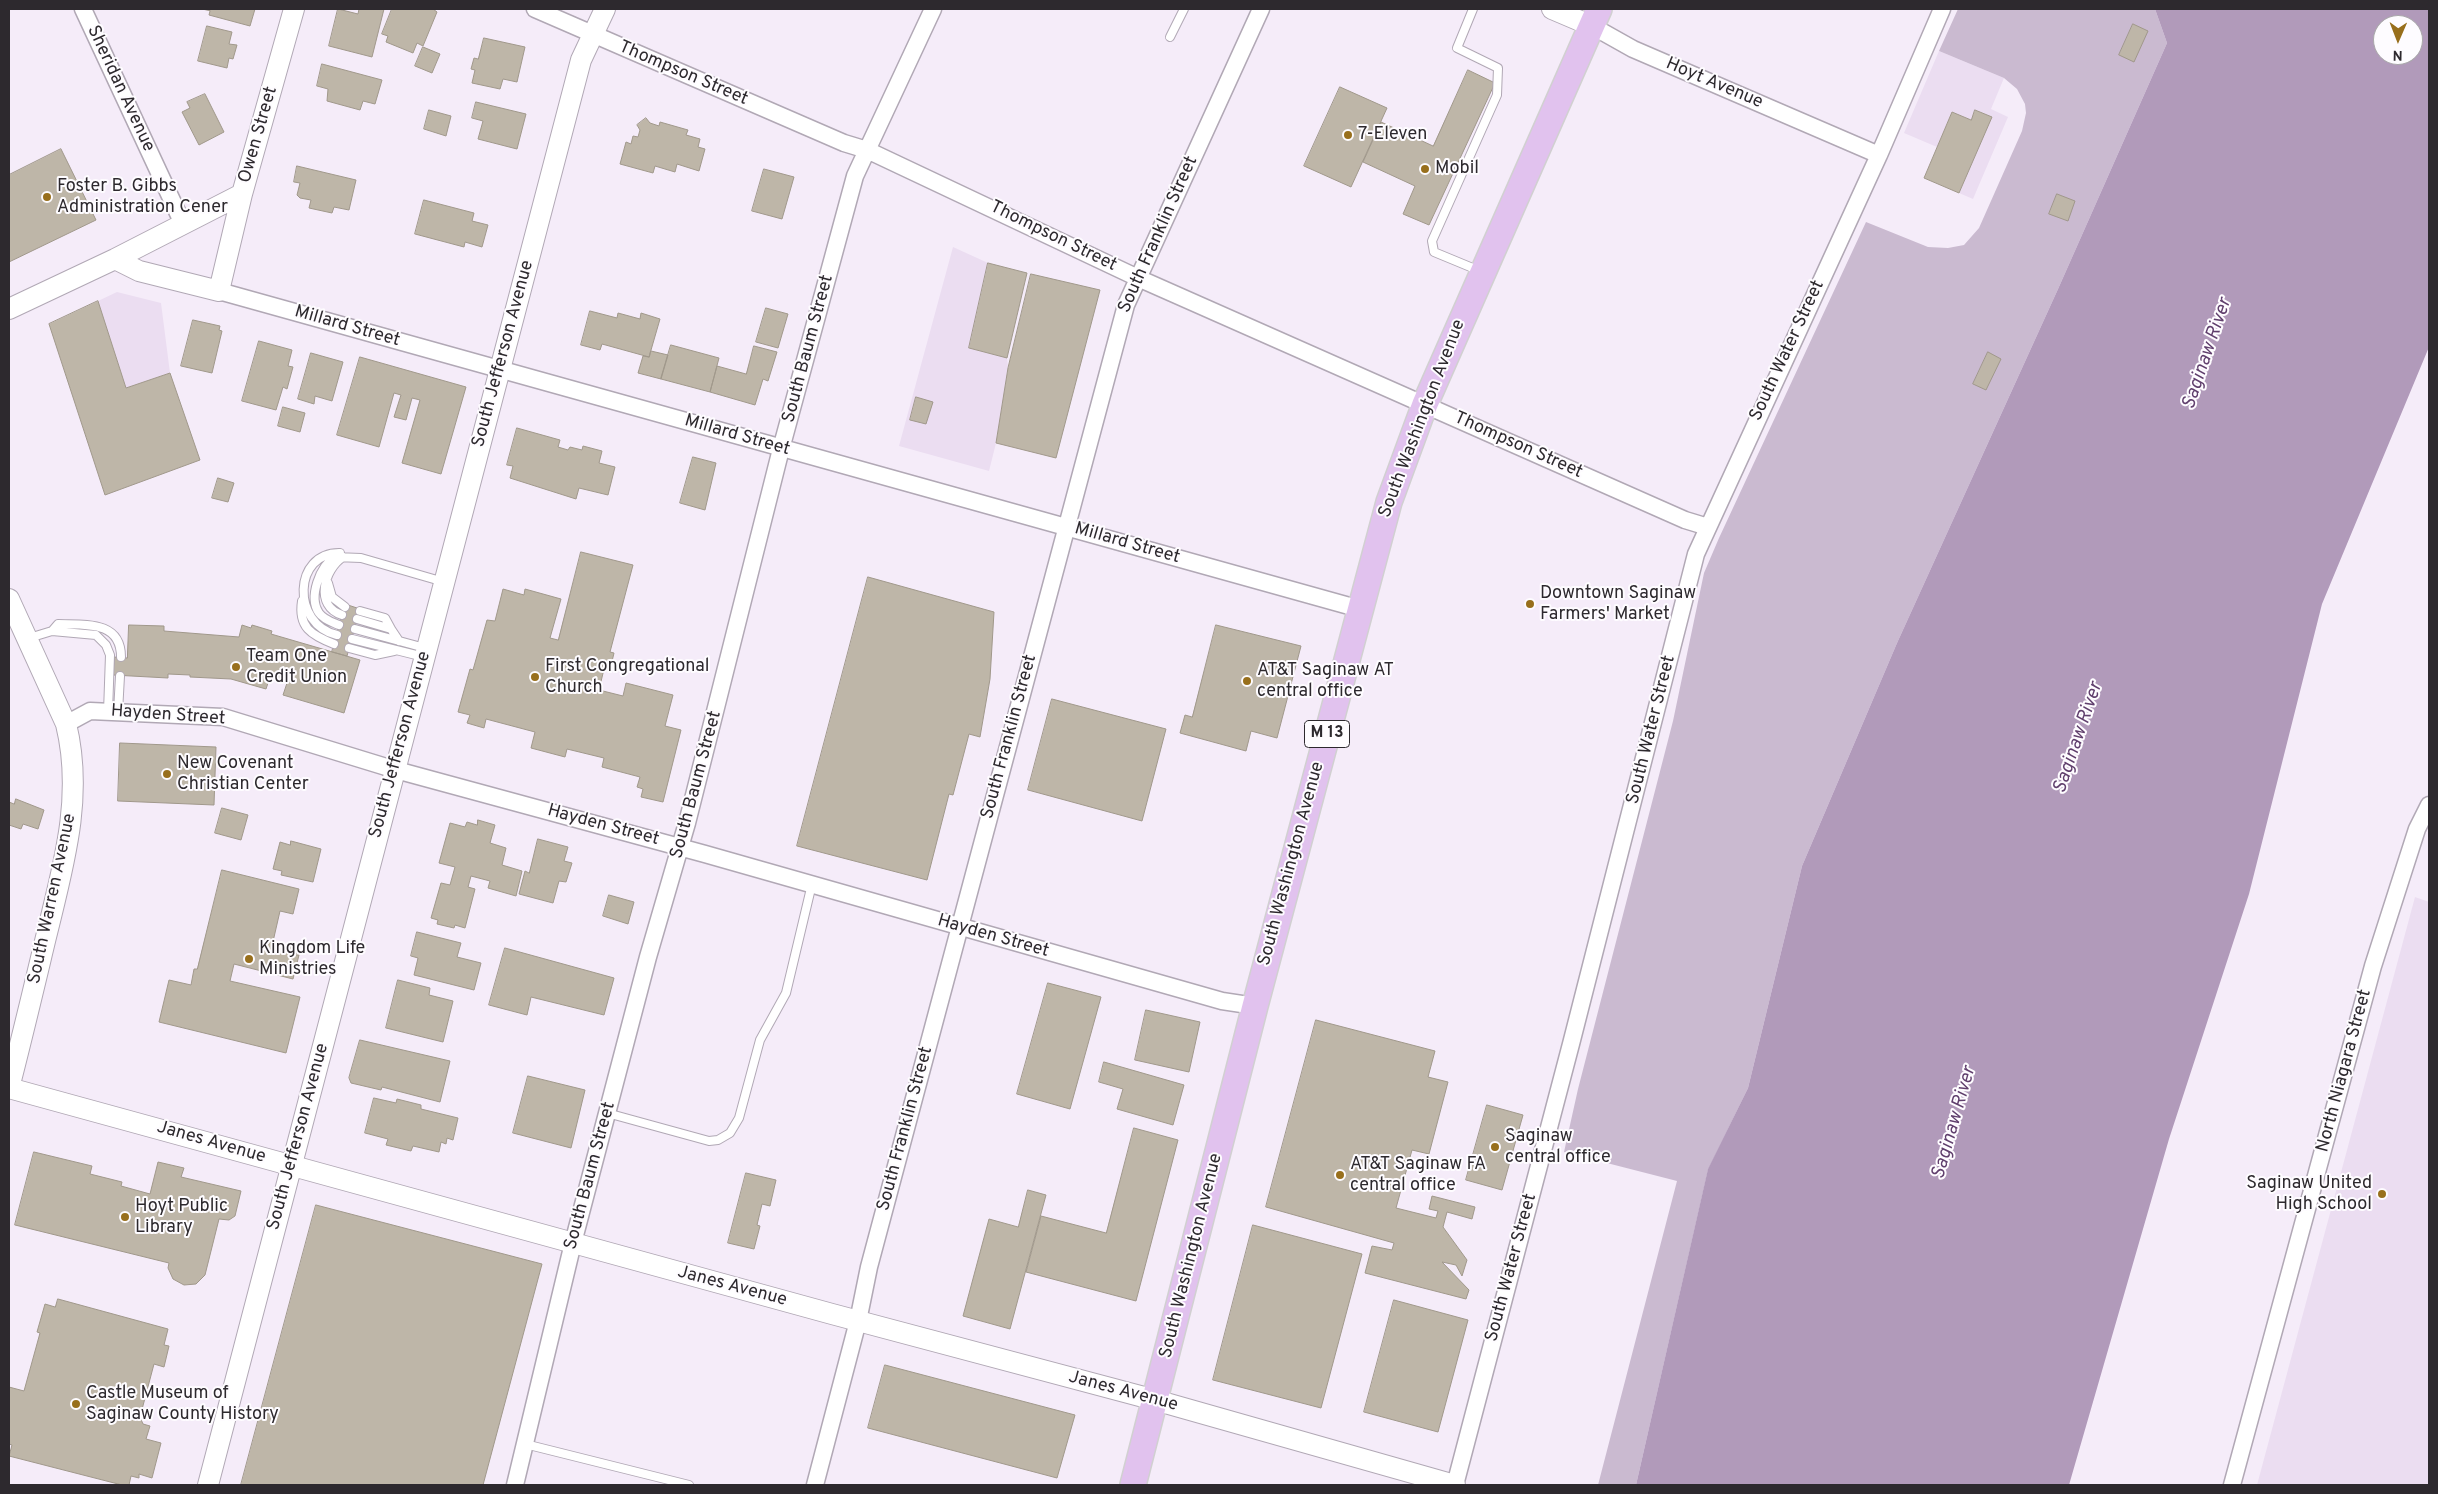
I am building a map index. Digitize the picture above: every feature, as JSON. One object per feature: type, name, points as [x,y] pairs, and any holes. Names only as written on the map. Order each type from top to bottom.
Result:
[{"type":"main road","name":"South Washington Avenue","points":[[1133,1485],[1255,1006],[1389,502],[1425,404],[1596,17]]},
{"type":"street","name":"Sheridan Avenue","points":[[83,9],[183,224]]},
{"type":"street","name":"Owen Street","points":[[219,292],[242,194],[294,9]]},
{"type":"street","name":"Thompson Street","points":[[535,9],[844,144],[866,150],[1138,278],[1685,520],[1708,526]]},
{"type":"street","name":"South Jefferson Avenue","points":[[208,1485],[581,60],[605,9]]},
{"type":"street","name":"South Baum Street","points":[[515,1485],[573,1243],[648,956],[681,848],[781,449],[855,176],[932,9]]},
{"type":"street","name":"South Franklin Street","points":[[815,1485],[858,1321],[869,1267],[1126,304],[1260,9]]},
{"type":"street","name":"Hoyt Avenue","points":[[1552,9],[1596,17],[1633,49],[1879,155]]},
{"type":"street","name":"South Water Street","points":[[1455,1485],[1564,1070],[1696,554],[1879,155],[1942,9]]},
{"type":"street","points":[[9,309],[115,259],[242,194]]},
{"type":"street","name":"Millard Street","points":[[115,259],[139,271],[1360,609]]},
{"type":"street","name":"South Warren Avenue","points":[[9,600],[66,724],[70,741],[74,786],[70,835],[9,1088]]},
{"type":"street","name":"Hayden Street","points":[[66,724],[90,711],[223,717],[396,770],[812,884],[960,928],[1222,1001],[1255,1006]]},
{"type":"street","name":"North Niagara Street","points":[[2232,1485],[2373,966],[2417,829],[2429,805]]},
{"type":"street","name":"Janes Avenue","points":[[9,1088],[858,1321],[1155,1400],[1455,1485]]},
{"type":"lane","points":[[1170,37],[1184,9]]},
{"type":"lane","points":[[1473,9],[1457,48],[1498,68],[1497,95],[1432,241],[1434,252],[1482,272]]},
{"type":"lane","points":[[334,644],[314,635],[303,623],[300,612],[308,572],[322,554],[339,552],[444,582]]},
{"type":"lane","points":[[343,611],[326,605],[325,597],[327,579],[335,563],[347,556]]},
{"type":"lane","points":[[339,625],[320,615],[316,609],[316,595],[320,574],[325,564],[335,557],[361,558]]},
{"type":"lane","points":[[303,591],[306,609],[310,618],[324,630],[337,635]]},
{"type":"lane","points":[[360,611],[386,618],[398,641]]},
{"type":"lane","points":[[358,619],[391,629]]},
{"type":"lane","points":[[52,632],[58,624],[101,627],[111,633],[117,641],[121,657]]},
{"type":"lane","points":[[354,629],[398,641],[425,653]]},
{"type":"lane","points":[[27,639],[52,632],[96,635],[106,645],[110,656],[113,712]]},
{"type":"lane","points":[[352,639],[396,650],[425,653]]},
{"type":"lane","points":[[349,648],[375,654],[396,650]]},
{"type":"lane","points":[[113,712],[120,676]]},
{"type":"lane","points":[[607,1113],[708,1141],[718,1140],[735,1128],[760,1040],[786,993],[812,884]]},
{"type":"lane","points":[[526,1444],[689,1485]]},
{"type":"shaded area","points":[[1958,9],[2155,9],[2167,43],[2058,289],[1897,643],[1802,866],[1748,1088],[1708,1170],[1636,1485],[1598,1485],[1677,1181],[1564,1152],[1578,1089],[1673,721],[1704,573],[1719,538],[1866,222],[1928,247],[1948,248],[1964,245],[1979,228],[2022,131],[2026,113],[2025,104],[2017,89],[2004,78],[1939,51]]},
{"type":"shaded area","points":[[1939,51],[2004,78],[1991,109],[2008,117],[1973,199],[1959,193],[1991,117],[1975,110],[1971,120],[1952,112],[1937,147],[1904,133]]},
{"type":"shaded area","points":[[953,247],[988,263],[969,348],[1007,358],[1008,368],[996,443],[989,471],[899,446]]},
{"type":"shaded area","points":[[117,292],[161,303],[170,373],[126,388],[98,301]]},
{"type":"shaded area","name":"Saginaw United High School","points":[[2415,897],[2429,902],[2429,1485],[2257,1485]]},
{"type":"water","name":"Saginaw River","points":[[2155,9],[2429,9],[2429,347],[2322,604],[2249,894],[2169,1139],[2069,1485],[1636,1485],[1708,1169],[1748,1088],[1802,866],[1897,643],[2058,289],[2167,43]]},
{"type":"building","points":[[202,9],[255,9],[250,26],[209,15],[210,11]]},
{"type":"building","points":[[338,9],[358,14],[359,9],[384,9],[372,57],[329,46]]},
{"type":"building","points":[[392,9],[433,9],[437,12],[423,46],[417,43],[413,53],[386,42],[388,36],[382,34]]},
{"type":"building","points":[[2133,24],[2148,31],[2134,62],[2119,55]]},
{"type":"building","points":[[207,26],[232,32],[229,44],[237,45],[233,59],[229,58],[227,68],[198,61]]},
{"type":"building","points":[[484,38],[525,47],[517,82],[503,79],[500,89],[472,83],[475,70],[471,69],[474,58],[478,59]]},
{"type":"building","points":[[423,47],[440,54],[432,73],[415,66]]},
{"type":"building","points":[[322,64],[382,80],[375,104],[363,101],[360,110],[327,101],[328,89],[317,86]]},
{"type":"building","points":[[1468,70],[1495,83],[1429,225],[1403,214],[1415,186],[1363,162],[1381,122],[1433,146]]},
{"type":"building","points":[[1340,87],[1387,108],[1351,187],[1304,166]]},
{"type":"building","points":[[205,94],[224,132],[199,145],[182,112],[190,108],[187,102]]},
{"type":"building","points":[[476,102],[526,114],[517,149],[478,139],[483,121],[472,118]]},
{"type":"building","points":[[429,110],[451,116],[446,136],[424,129]]},
{"type":"building","points":[[1975,110],[1992,117],[1959,193],[1924,178],[1952,112],[1971,120]]},
{"type":"building","points":[[646,118],[650,123],[659,126],[660,122],[688,130],[686,135],[700,139],[698,147],[705,149],[699,171],[677,164],[675,172],[655,166],[653,173],[620,164],[626,142],[631,144],[633,136],[638,137],[640,130],[637,125]]},
{"type":"building","name":"Foster B. Gibbs Administration Cener","points":[[61,149],[96,220],[9,262],[9,175]]},
{"type":"building","points":[[297,166],[356,180],[349,210],[334,207],[332,213],[309,208],[311,200],[300,198],[297,195],[300,183],[294,182]]},
{"type":"building","points":[[764,169],[794,177],[782,219],[752,211]]},
{"type":"building","points":[[2057,194],[2075,201],[2068,221],[2049,214]]},
{"type":"building","points":[[424,200],[474,213],[472,221],[488,225],[482,247],[465,242],[464,247],[415,234]]},
{"type":"building","points":[[988,263],[1027,273],[1007,358],[969,348]]},
{"type":"building","points":[[1031,274],[1100,290],[1056,458],[996,443],[1008,368]]},
{"type":"building","points":[[98,301],[126,388],[170,373],[200,460],[105,495],[49,324]]},
{"type":"building","points":[[766,308],[788,314],[778,348],[756,342]]},
{"type":"building","points":[[590,311],[617,318],[618,313],[640,319],[641,313],[660,319],[649,357],[602,344],[600,350],[581,345]]},
{"type":"building","points":[[193,320],[220,326],[219,330],[222,331],[212,373],[181,366]]},
{"type":"building","points":[[259,341],[292,350],[288,366],[293,367],[287,389],[283,387],[276,410],[242,401]]},
{"type":"building","points":[[671,345],[719,358],[710,392],[661,379]]},
{"type":"building","points":[[754,346],[777,352],[768,381],[763,379],[755,405],[710,392],[717,366],[746,374]]},
{"type":"building","points":[[651,351],[668,355],[661,379],[638,373],[643,356],[649,357]]},
{"type":"building","points":[[1988,352],[2001,359],[1986,390],[1973,384]]},
{"type":"building","points":[[311,353],[343,362],[332,401],[315,396],[314,404],[298,399]]},
{"type":"building","points":[[360,357],[466,387],[441,474],[402,463],[420,400],[412,398],[406,420],[394,417],[401,395],[394,393],[379,447],[337,435]]},
{"type":"building","points":[[916,397],[933,402],[926,424],[910,420]]},
{"type":"building","points":[[283,407],[305,413],[300,432],[278,426]]},
{"type":"building","points":[[517,428],[560,440],[558,447],[568,450],[570,447],[582,450],[583,446],[602,451],[599,463],[615,467],[608,495],[579,488],[576,499],[510,478],[513,466],[507,465]]},
{"type":"building","points":[[693,457],[716,463],[705,510],[680,503]]},
{"type":"building","points":[[218,478],[234,483],[228,502],[212,498]]},
{"type":"building","name":"First Congregational Church","points":[[581,552],[633,565],[610,652],[614,653],[610,670],[604,669],[599,690],[623,696],[626,683],[673,695],[665,726],[681,730],[663,802],[641,797],[643,789],[637,787],[640,777],[602,767],[604,758],[567,749],[565,757],[531,748],[535,732],[486,719],[484,728],[467,723],[470,715],[458,712],[470,669],[473,670],[487,620],[495,621],[503,589],[524,595],[525,589],[561,599],[550,638],[558,640]]},
{"type":"building","points":[[868,577],[994,612],[990,679],[980,737],[969,734],[953,795],[949,794],[927,880],[797,846]]},
{"type":"building","points":[[345,604],[360,609],[347,656],[332,652]]},
{"type":"building","name":"Team One Credit Union","points":[[129,625],[164,626],[164,631],[239,637],[242,625],[251,628],[252,625],[272,631],[271,634],[360,660],[344,713],[283,695],[287,683],[270,677],[266,689],[231,679],[190,677],[190,675],[168,674],[168,678],[113,675],[114,657],[127,658]]},
{"type":"building","name":"AT&T Saginaw AT central office","points":[[1216,625],[1301,646],[1277,738],[1251,731],[1246,751],[1180,733],[1185,715],[1192,717]]},
{"type":"building","points":[[1052,699],[1166,729],[1142,821],[1028,790]]},
{"type":"building","name":"New Covenant Christian Center","points":[[120,743],[216,747],[214,805],[118,801]]},
{"type":"building","points":[[16,799],[44,810],[38,829],[23,824],[21,829],[9,825],[9,802],[14,804]]},
{"type":"building","points":[[222,808],[248,815],[241,840],[215,833]]},
{"type":"building","points":[[478,820],[495,825],[490,843],[506,848],[502,865],[522,871],[516,896],[488,888],[490,881],[471,876],[468,887],[475,889],[465,928],[455,925],[454,928],[437,924],[438,920],[431,918],[441,883],[450,885],[455,867],[439,863],[450,823],[465,827],[467,822],[477,825]]},
{"type":"building","points":[[538,839],[568,847],[564,861],[572,863],[566,882],[559,881],[553,903],[519,894],[525,871],[529,873]]},
{"type":"building","points":[[291,841],[321,849],[313,882],[281,875],[282,871],[273,869],[280,842],[290,845]]},
{"type":"building","name":"Kingdom Life Ministries","points":[[222,870],[299,889],[293,914],[280,911],[272,946],[288,950],[290,943],[298,945],[296,955],[299,955],[293,979],[234,964],[230,981],[300,997],[286,1053],[159,1022],[169,980],[191,985],[194,969],[197,969]]},
{"type":"building","points":[[609,895],[634,902],[628,924],[603,916]]},
{"type":"building","points":[[417,932],[461,943],[457,957],[481,963],[474,990],[414,975],[418,958],[411,956]]},
{"type":"building","points":[[505,948],[614,978],[604,1015],[531,997],[527,1015],[489,1005]]},
{"type":"building","points":[[398,980],[430,988],[429,995],[453,1001],[443,1042],[386,1028]]},
{"type":"building","points":[[1048,983],[1101,997],[1070,1109],[1017,1094]]},
{"type":"building","points":[[1146,1010],[1200,1022],[1189,1072],[1135,1060]]},
{"type":"building","name":"AT&T Saginaw FA central office","points":[[1316,1020],[1435,1051],[1428,1077],[1448,1082],[1429,1154],[1412,1150],[1396,1208],[1436,1218],[1438,1211],[1429,1209],[1432,1196],[1475,1207],[1472,1219],[1447,1212],[1443,1227],[1467,1260],[1462,1276],[1456,1265],[1442,1262],[1469,1290],[1466,1299],[1365,1273],[1372,1246],[1392,1250],[1394,1243],[1266,1207]]},
{"type":"building","points":[[360,1040],[450,1061],[440,1102],[382,1087],[381,1090],[351,1083],[349,1078]]},
{"type":"building","points":[[1104,1062],[1184,1085],[1173,1125],[1117,1109],[1123,1089],[1099,1082]]},
{"type":"building","points":[[528,1076],[585,1090],[571,1148],[513,1133]]},
{"type":"building","points":[[374,1098],[396,1103],[397,1099],[421,1105],[421,1109],[458,1118],[453,1140],[447,1138],[446,1144],[441,1142],[439,1152],[413,1146],[411,1151],[386,1145],[388,1139],[365,1133]]},
{"type":"building","name":"Saginaw central office","points":[[1487,1105],[1523,1115],[1502,1190],[1466,1180]]},
{"type":"building","points":[[1134,1128],[1178,1140],[1136,1301],[1026,1272],[1041,1216],[1106,1233]]},
{"type":"building","name":"Hoyt Public Library","points":[[34,1152],[92,1166],[90,1174],[122,1182],[121,1186],[150,1194],[158,1162],[184,1168],[181,1177],[241,1191],[235,1216],[229,1220],[219,1219],[205,1275],[196,1284],[184,1285],[173,1279],[168,1268],[169,1263],[15,1225]]},
{"type":"building","points":[[746,1173],[776,1180],[770,1206],[762,1204],[757,1225],[760,1226],[754,1249],[728,1243]]},
{"type":"building","points":[[1028,1190],[1046,1195],[1010,1329],[963,1316],[989,1219],[1018,1227]]},
{"type":"building","points":[[316,1205],[542,1264],[483,1485],[241,1485]]},
{"type":"building","points":[[1253,1225],[1362,1254],[1321,1408],[1213,1380]]},
{"type":"building","name":"Castle Museum of Saginaw County History","points":[[58,1299],[168,1329],[164,1345],[169,1346],[164,1367],[154,1364],[140,1417],[143,1424],[150,1426],[146,1439],[161,1443],[152,1478],[139,1474],[139,1478],[131,1476],[129,1485],[122,1485],[9,1456],[12,1445],[9,1444],[9,1387],[24,1391],[40,1333],[37,1332],[45,1304],[55,1307]]},
{"type":"building","points":[[1394,1300],[1468,1320],[1438,1432],[1364,1412]]},
{"type":"building","points":[[885,1365],[1075,1415],[1057,1478],[868,1428]]},
{"type":"place","name":"7-Eleven","points":[[1348,135]]},
{"type":"place","name":"Mobil","points":[[1425,169]]},
{"type":"place","name":"Foster B. Gibbs Administration Cener","points":[[47,197]]},
{"type":"place","name":"Downtown Saginaw Farmers' Market","points":[[1530,604]]},
{"type":"place","name":"Team One Credit Union","points":[[236,667]]},
{"type":"place","name":"First Congregational Church","points":[[535,677]]},
{"type":"place","name":"AT&T Saginaw AT central office","points":[[1247,681]]},
{"type":"place","name":"New Covenant Christian Center","points":[[167,774]]},
{"type":"place","name":"Kingdom Life Ministries","points":[[249,959]]},
{"type":"place","name":"Saginaw central office","points":[[1495,1147]]},
{"type":"place","name":"AT&T Saginaw FA central office","points":[[1340,1175]]},
{"type":"place","name":"Saginaw United High School","points":[[2382,1194]]},
{"type":"place","name":"Hoyt Public Library","points":[[125,1217]]},
{"type":"place","name":"Castle Museum of Saginaw County History","points":[[76,1404]]}]
